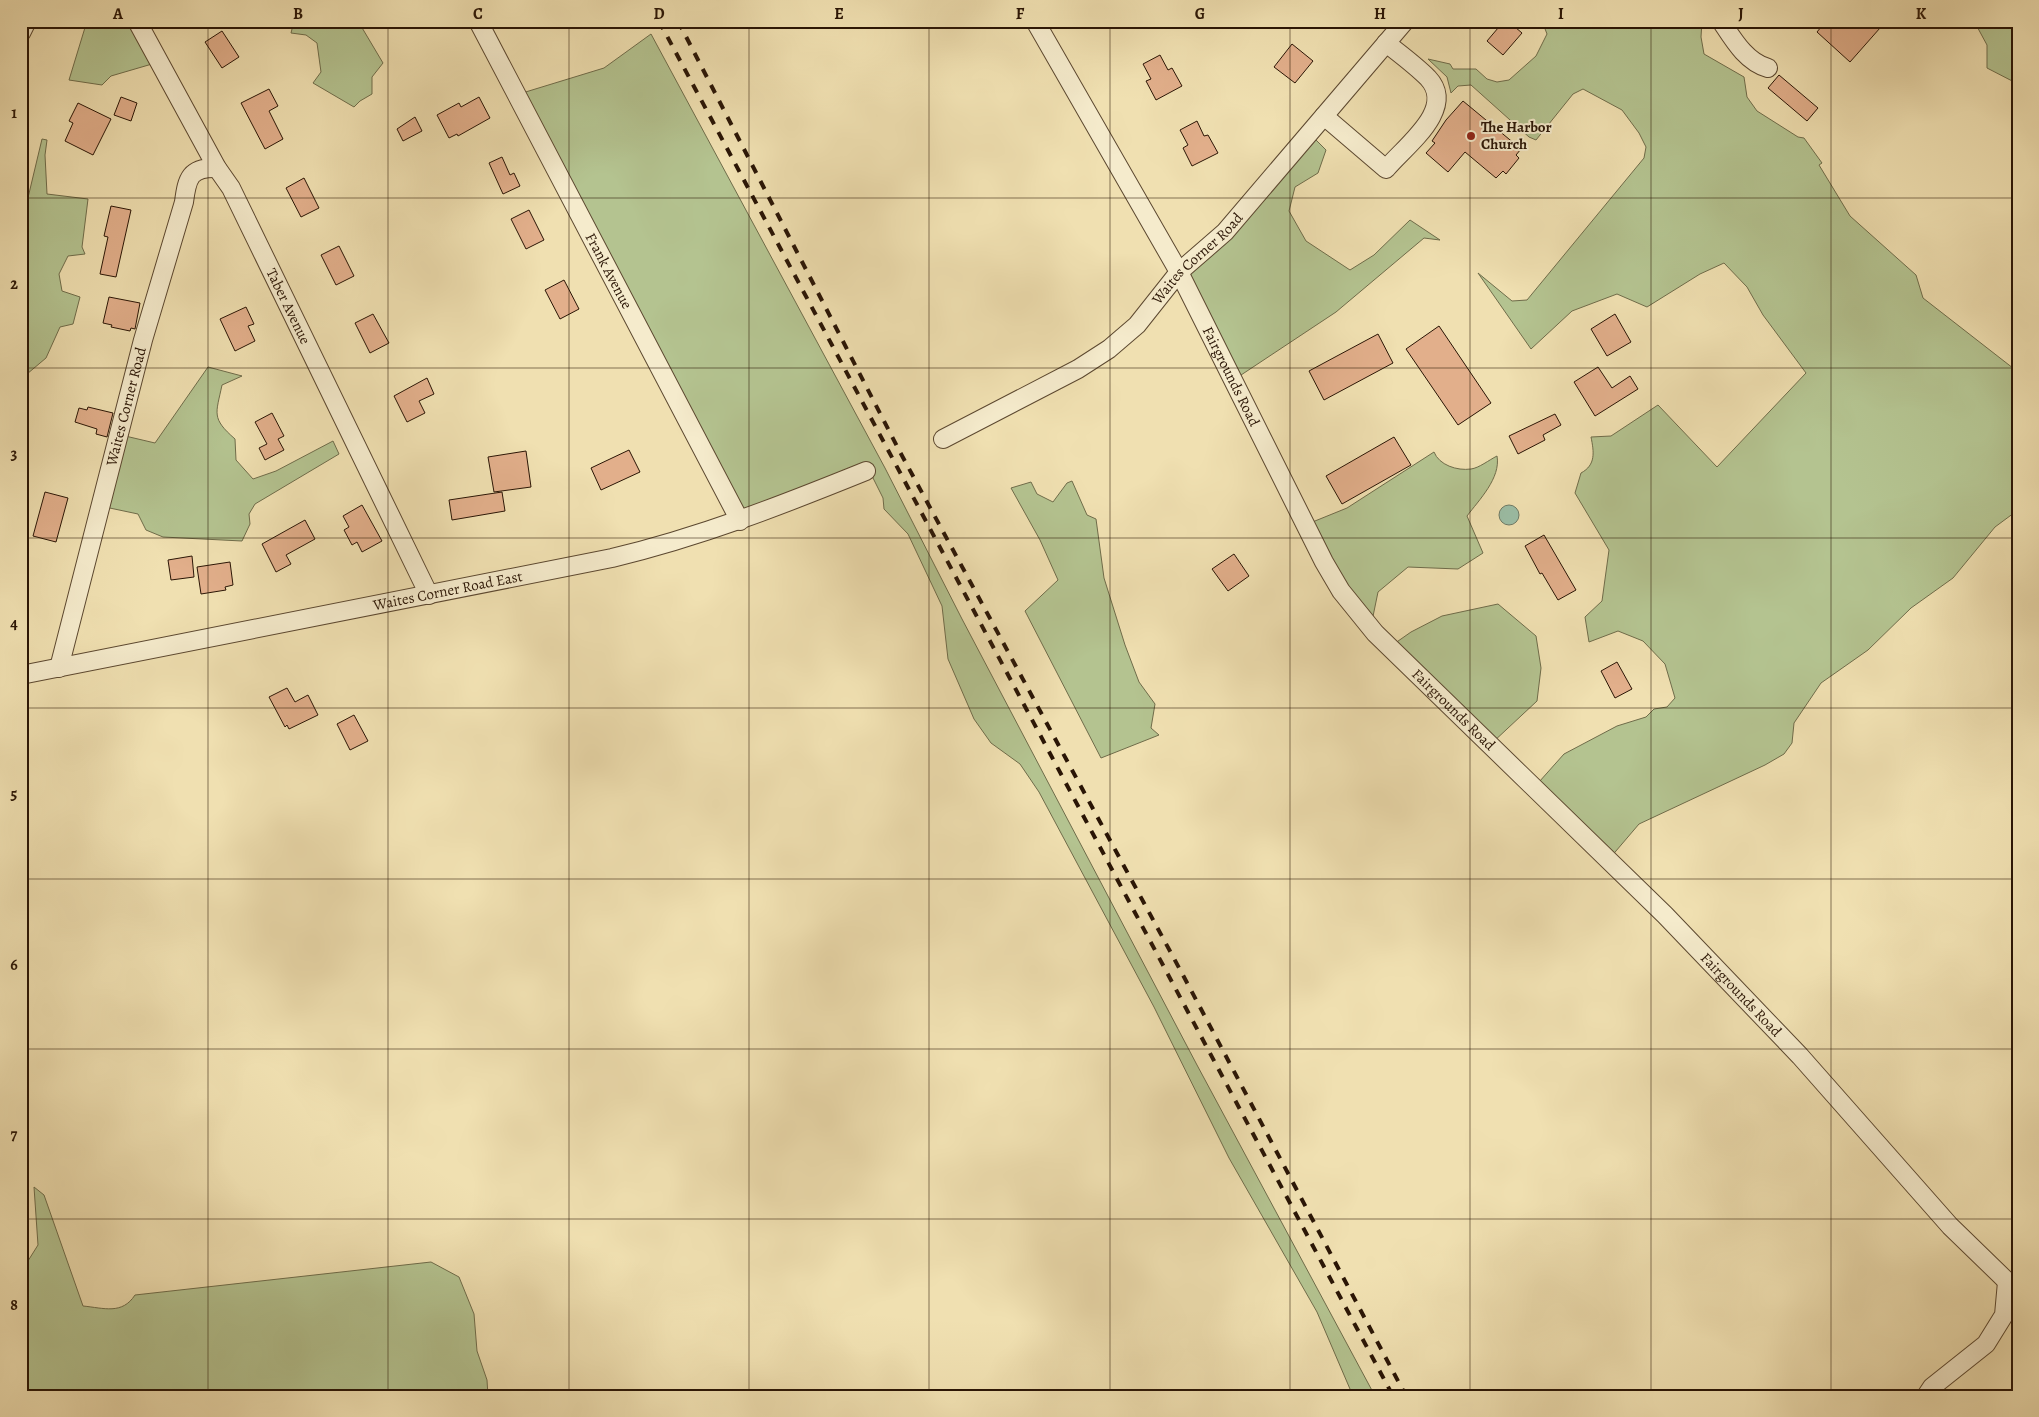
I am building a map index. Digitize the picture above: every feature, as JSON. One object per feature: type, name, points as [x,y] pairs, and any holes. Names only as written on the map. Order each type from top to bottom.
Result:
[{"type":"street","points":[[21,33],[27,21]]},
{"type":"street","name":"Frank Avenue","points":[[478,21],[740,521]]},
{"type":"street","name":"Fairgrounds Road","points":[[1035,21],[1179,272],[1324,562],[1341,591],[1375,633],[1665,915],[1800,1056],[1950,1226],[2012,1287]]},
{"type":"street","name":"Waites Corner Road","points":[[943,439],[1078,369],[1109,349],[1137,325],[1179,272],[1225,232],[1405,21]]},
{"type":"street","points":[[1721,21],[1746,55],[1759,66],[1768,68]]},
{"type":"street","name":"Taber Avenue","points":[[138,23],[217,168],[231,188],[429,595]]},
{"type":"street","points":[[1324,116],[1386,168],[1428,124],[1436,110],[1435,90],[1429,79],[1386,43]]},
{"type":"street","name":"Waites Corner Road","points":[[59,668],[143,340],[184,202],[186,186],[192,174],[202,168],[217,168]]},
{"type":"street","name":"Waites Corner Road East","points":[[21,675],[612,558],[664,545],[740,521],[866,471]]},
{"type":"street","points":[[1926,1396],[1932,1387],[1986,1344],[2004,1315],[2012,1287]]},
{"type":"shaded area","points":[[87,21],[140,21],[152,64],[111,76],[102,85],[69,80]]},
{"type":"shaded area","points":[[294,21],[358,21],[383,63],[372,77],[372,94],[354,107],[313,83],[321,72],[317,43],[306,35],[291,33]]},
{"type":"shaded area","points":[[1542,21],[1702,21],[1701,37],[1704,54],[1744,77],[1747,97],[1757,111],[1798,137],[1804,138],[1822,163],[1819,165],[1850,216],[1916,275],[1923,298],[2018,372],[2018,510],[1995,527],[1953,578],[1911,608],[1868,650],[1821,683],[1794,723],[1792,743],[1784,754],[1765,765],[1639,824],[1610,858],[1539,782],[1564,754],[1617,726],[1646,717],[1654,709],[1667,707],[1675,698],[1665,664],[1643,641],[1618,631],[1589,642],[1585,617],[1602,601],[1609,550],[1575,493],[1581,473],[1592,462],[1591,437],[1611,436],[1658,405],[1717,467],[1806,373],[1763,315],[1747,287],[1724,263],[1700,274],[1647,307],[1617,294],[1572,311],[1531,349],[1478,273],[1512,301],[1527,300],[1644,158],[1646,147],[1639,133],[1622,110],[1583,89],[1573,94],[1536,140],[1529,137],[1471,85],[1458,86],[1451,93],[1447,77],[1428,59],[1450,64],[1453,69],[1476,69],[1487,79],[1497,82],[1509,80],[1536,56],[1547,34]]},
{"type":"shaded area","points":[[1974,21],[2014,21],[2018,24],[2018,84],[1987,68],[1987,45]]},
{"type":"shaded area","points":[[651,34],[885,468],[962,619],[1197,1065],[1375,1396],[1353,1396],[1317,1312],[1229,1158],[1154,1007],[1039,792],[1020,764],[991,743],[974,719],[948,659],[942,606],[908,534],[884,509],[883,498],[868,468],[748,519],[519,94],[604,68]]},
{"type":"shaded area","points":[[1311,135],[1326,150],[1318,173],[1295,187],[1289,211],[1306,241],[1350,270],[1374,255],[1410,220],[1440,240],[1424,238],[1336,312],[1235,379],[1181,270]]},
{"type":"shaded area","points":[[42,139],[47,140],[45,155],[47,194],[88,199],[82,247],[85,254],[68,256],[59,274],[62,291],[80,297],[73,324],[60,327],[46,358],[27,374],[21,390],[21,227]]},
{"type":"shaded area","points":[[208,367],[242,376],[222,385],[217,415],[222,426],[235,439],[236,460],[253,479],[276,471],[333,441],[339,454],[255,504],[249,514],[250,524],[242,541],[163,537],[146,530],[138,514],[105,507],[121,435],[155,443]]},
{"type":"shaded area","points":[[1434,452],[1436,457],[1444,464],[1454,468],[1466,469],[1477,467],[1497,456],[1496,472],[1488,488],[1467,516],[1483,553],[1458,569],[1408,567],[1378,592],[1371,626],[1340,587],[1310,527],[1310,523],[1347,508]]},
{"type":"shaded area","points":[[1072,481],[1087,515],[1096,519],[1104,578],[1139,682],[1155,704],[1151,728],[1159,735],[1101,758],[1025,611],[1058,580],[1040,540],[1011,488],[1031,482],[1037,494],[1053,502],[1067,483]]},
{"type":"shaded area","points":[[1509,505],[1516,508],[1519,515],[1516,522],[1509,525],[1502,522],[1499,515],[1502,508]]},
{"type":"shaded area","points":[[1498,604],[1536,636],[1541,668],[1537,701],[1492,743],[1376,632],[1372,627],[1391,646],[1411,632],[1442,616]]},
{"type":"shaded area","points":[[34,1187],[44,1195],[83,1306],[112,1309],[124,1305],[135,1295],[431,1262],[459,1277],[474,1314],[477,1351],[487,1380],[488,1396],[21,1396],[21,1272],[38,1245]]},
{"type":"building","points":[[1504,21],[1508,21],[1522,33],[1503,55],[1487,41]]},
{"type":"building","points":[[1826,21],[1871,21],[1880,28],[1850,62],[1817,32]]},
{"type":"building","points":[[222,31],[239,57],[222,68],[205,42]]},
{"type":"building","points":[[1292,44],[1313,61],[1295,83],[1274,67]]},
{"type":"building","points":[[1160,55],[1168,70],[1172,68],[1182,86],[1156,100],[1146,81],[1151,79],[1143,64]]},
{"type":"building","points":[[1779,75],[1818,108],[1807,121],[1768,88]]},
{"type":"building","points":[[269,89],[278,106],[269,111],[283,139],[265,149],[241,103]]},
{"type":"building","points":[[121,97],[137,103],[131,121],[114,115]]},
{"type":"building","points":[[479,97],[490,118],[458,136],[457,134],[449,138],[437,115],[459,103],[461,107]]},
{"type":"building","name":"The Harbor Church","points":[[1463,101],[1521,149],[1516,155],[1519,158],[1506,174],[1503,171],[1496,178],[1465,152],[1448,172],[1426,153],[1435,143],[1432,141],[1446,120]]},
{"type":"building","points":[[78,103],[111,119],[93,155],[65,141],[73,123],[69,121]]},
{"type":"building","points":[[415,117],[422,131],[403,141],[397,129]]},
{"type":"building","points":[[1197,121],[1204,136],[1208,135],[1218,153],[1192,166],[1183,148],[1188,145],[1180,130]]},
{"type":"building","points":[[502,157],[510,175],[514,173],[520,186],[503,194],[489,163]]},
{"type":"building","points":[[304,178],[319,208],[301,217],[286,188]]},
{"type":"building","points":[[111,206],[131,210],[116,277],[100,274],[108,237],[104,236]]},
{"type":"building","points":[[529,210],[544,240],[526,249],[511,219]]},
{"type":"building","points":[[339,246],[354,276],[336,285],[321,255]]},
{"type":"building","points":[[564,280],[579,309],[560,319],[545,290]]},
{"type":"building","points":[[109,297],[140,303],[135,329],[131,328],[130,331],[111,327],[112,325],[103,323]]},
{"type":"building","points":[[246,307],[254,324],[248,326],[255,341],[235,351],[220,319]]},
{"type":"building","points":[[373,314],[389,343],[370,353],[355,323]]},
{"type":"building","points":[[1615,314],[1631,342],[1607,356],[1591,329]]},
{"type":"building","points":[[1439,326],[1491,403],[1458,425],[1406,349]]},
{"type":"building","points":[[1378,334],[1393,363],[1324,400],[1309,371]]},
{"type":"building","points":[[1598,367],[1612,388],[1630,376],[1638,389],[1595,416],[1574,382]]},
{"type":"building","points":[[427,378],[434,394],[419,401],[425,413],[407,422],[394,396]]},
{"type":"building","points":[[88,407],[113,413],[107,437],[96,434],[97,429],[75,422],[79,408],[87,410]]},
{"type":"building","points":[[272,413],[284,436],[278,439],[284,450],[265,460],[259,448],[267,444],[255,422]]},
{"type":"building","points":[[1555,414],[1561,425],[1543,435],[1545,440],[1518,454],[1509,436]]},
{"type":"building","points":[[1394,437],[1411,465],[1342,504],[1326,476]]},
{"type":"building","points":[[629,450],[640,472],[601,490],[591,468]]},
{"type":"building","points":[[526,451],[531,487],[494,492],[488,457]]},
{"type":"building","points":[[45,492],[68,498],[56,542],[33,536]]},
{"type":"building","points":[[502,492],[505,511],[452,520],[449,500]]},
{"type":"building","points":[[362,505],[382,541],[362,552],[357,542],[352,545],[344,530],[349,527],[343,516]]},
{"type":"building","points":[[305,520],[315,539],[286,555],[291,564],[276,572],[262,544]]},
{"type":"building","points":[[1544,535],[1576,590],[1558,600],[1542,573],[1540,574],[1525,546]]},
{"type":"building","points":[[1234,554],[1249,576],[1228,591],[1212,569]]},
{"type":"building","points":[[192,556],[194,577],[171,580],[168,560]]},
{"type":"building","points":[[230,562],[233,585],[225,587],[226,590],[201,594],[197,567]]},
{"type":"building","points":[[1617,662],[1632,689],[1615,698],[1601,671]]},
{"type":"building","points":[[287,688],[295,702],[308,695],[318,715],[289,729],[287,725],[285,727],[269,697]]},
{"type":"building","points":[[354,715],[368,741],[350,750],[337,724]]},
{"type":"railway","points":[[659,21],[1393,1396]]},
{"type":"railway","points":[[678,21],[900,452],[1184,977],[1406,1396]]},
{"type":"place","name":"The Harbor Church","points":[[1471,136]]}]
